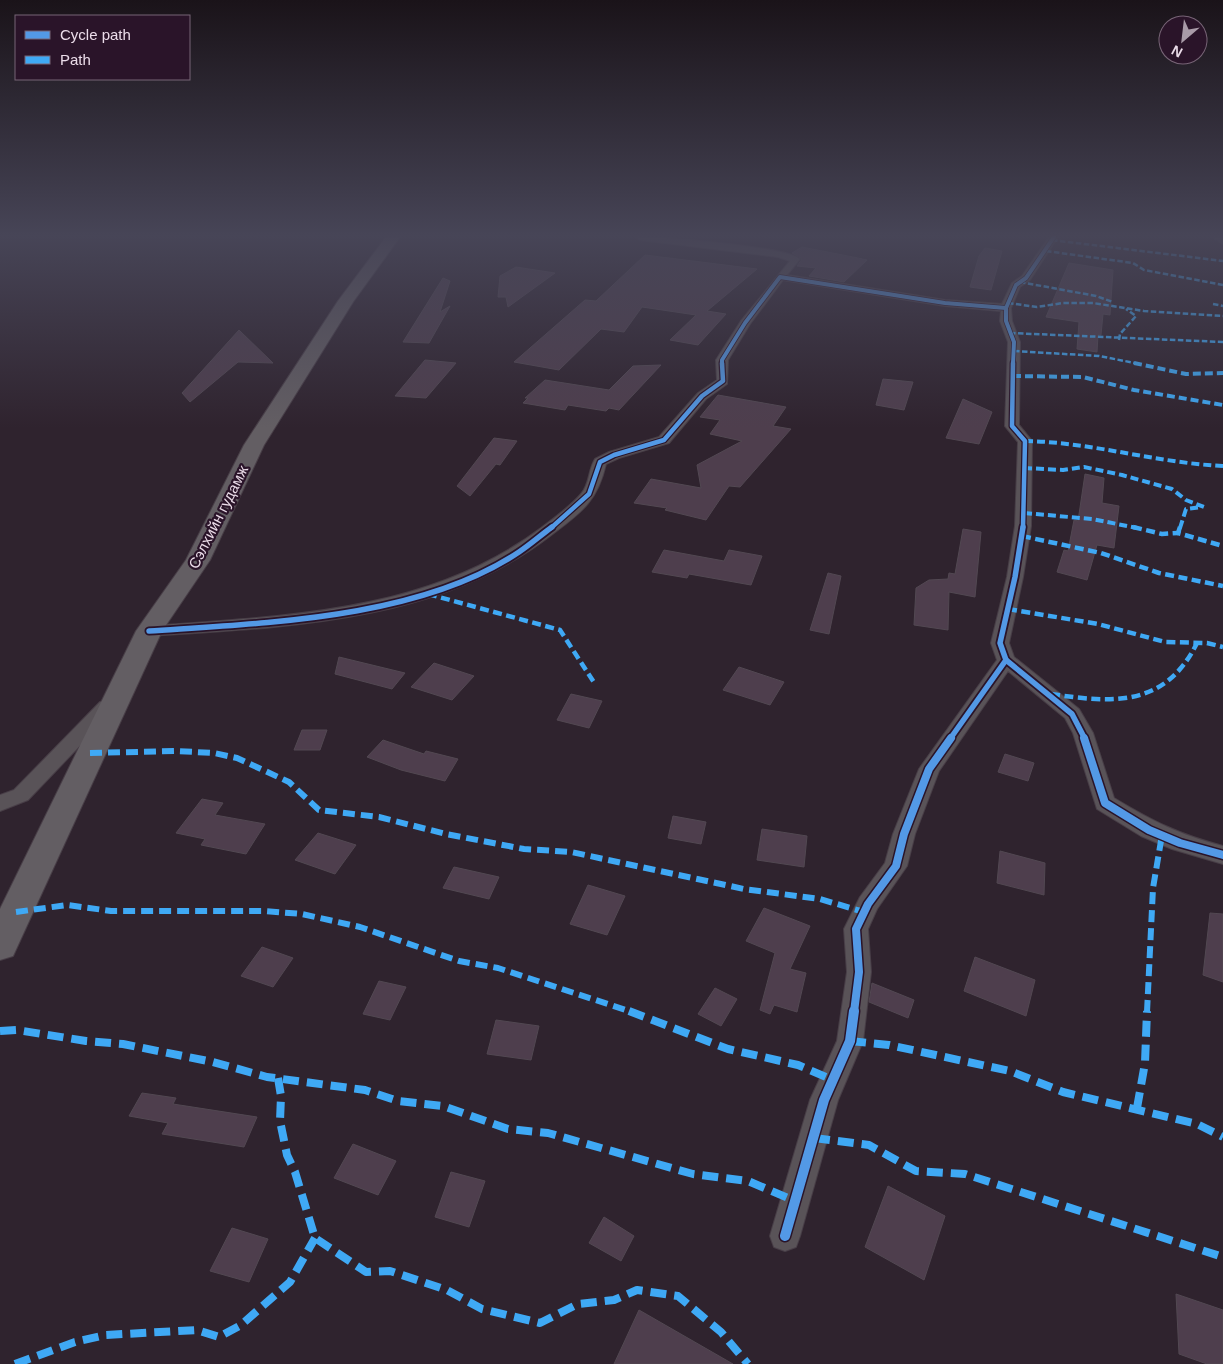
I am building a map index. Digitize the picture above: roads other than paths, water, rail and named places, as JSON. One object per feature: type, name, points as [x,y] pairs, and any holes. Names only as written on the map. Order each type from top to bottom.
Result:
[{"type":"main road","name":"Сэлхийн гудамж","points":[[0,945],[115,698],[149,631],[198,560],[254,445],[346,301]]},
{"type":"street","points":[[149,631],[295,620],[428,594],[484,572],[536,543],[589,494],[600,462],[614,455],[664,440],[702,396],[723,381],[722,360],[745,323],[762,301]]},
{"type":"street","points":[[930,301],[1006,308]]},
{"type":"street","points":[[1009,301],[1006,308],[1006,321],[1014,342],[1012,426],[1025,441],[1023,526],[1015,577],[1000,643],[1006,660],[1072,714],[1084,733],[1105,803],[1162,836],[1223,855]]},
{"type":"street","points":[[785,1236],[824,1100],[850,1041],[859,972],[856,929],[868,904],[896,866],[904,834],[929,769],[1006,660]]},
{"type":"street","points":[[0,803],[21,795],[115,698]]}]
